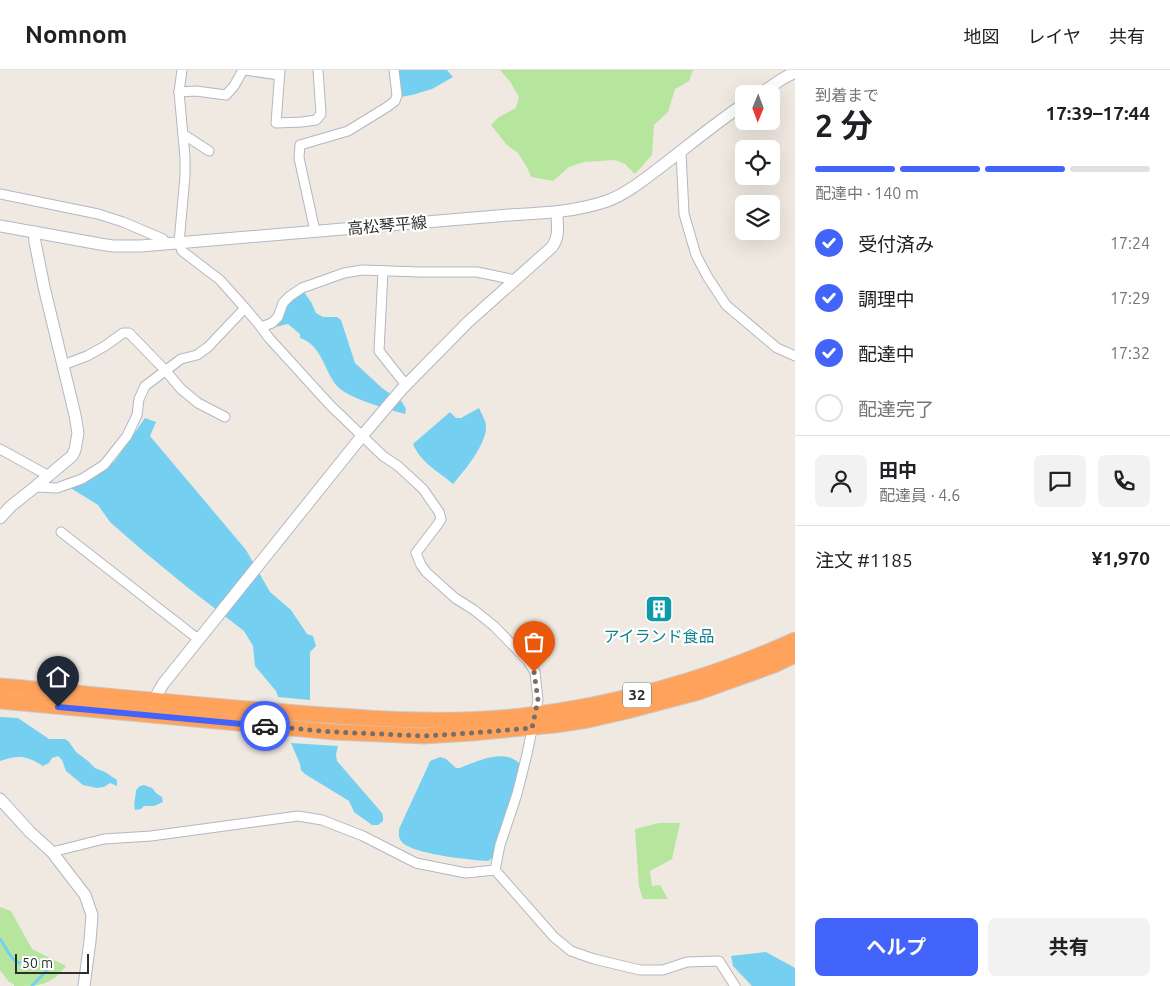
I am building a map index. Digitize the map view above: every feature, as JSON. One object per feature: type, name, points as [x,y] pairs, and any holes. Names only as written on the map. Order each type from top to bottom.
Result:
[{"type":"highway","name":"32","points":[[0,686],[334,732],[424,736],[472,733],[534,721],[668,686],[734,666],[795,640]]},
{"type":"highway","name":"32","points":[[534,721],[588,720],[671,700],[730,681],[795,655]]},
{"type":"highway","name":"32","points":[[0,701],[153,708]]},
{"type":"street","points":[[173,244],[185,176],[179,92],[182,70]]},
{"type":"street","points":[[179,92],[196,91],[226,94],[234,86],[244,70],[279,73],[276,123],[316,120],[321,114],[318,70]]},
{"type":"street","points":[[315,231],[299,158],[300,145],[348,130],[395,101],[397,95],[394,70]]},
{"type":"street","points":[[773,85],[795,72]]},
{"type":"street","name":"高松琴平線","points":[[0,226],[113,246],[141,246],[557,212],[590,206],[628,191],[735,110]]},
{"type":"street","points":[[183,134],[209,151]]},
{"type":"street","points":[[680,152],[684,214],[696,255],[707,276],[726,305],[777,348],[795,356]]},
{"type":"street","points":[[0,194],[98,214],[123,222],[173,244],[220,280],[261,327],[268,338],[330,405],[383,456],[398,466],[424,489],[439,512],[441,519],[416,553],[421,565],[426,572],[456,598],[494,626],[528,661],[536,679],[538,700],[527,754],[517,794],[500,845],[495,870]]},
{"type":"street","points":[[153,708],[163,684],[375,420],[456,333],[552,247],[557,240],[557,212]]},
{"type":"street","points":[[0,518],[11,506],[72,456],[77,442],[78,433],[75,414],[42,278],[34,242],[34,232]]},
{"type":"street","points":[[261,327],[272,323],[278,317],[283,304],[290,296],[302,288],[344,273],[362,270],[477,272],[515,280]]},
{"type":"street","points":[[384,271],[379,351],[404,387]]},
{"type":"street","points":[[35,487],[57,488],[82,479],[104,465],[127,436],[137,415],[139,399],[144,386],[181,359],[197,355],[208,347],[245,308]]},
{"type":"street","points":[[63,365],[86,356],[124,333],[129,333],[181,389],[225,418]]},
{"type":"street","points":[[0,449],[49,476]]},
{"type":"street","points":[[61,532],[198,639]]},
{"type":"street","points":[[0,799],[30,832],[52,852],[85,896],[92,915],[84,986]]},
{"type":"street","points":[[52,852],[104,839],[151,836],[298,816],[322,820],[364,836],[416,863],[466,873],[495,870]]},
{"type":"street","points":[[495,870],[554,937],[571,951],[594,959],[640,970],[663,970],[687,962],[719,961],[735,986]]},
{"type":"green space","points":[[500,70],[693,70],[689,81],[675,89],[668,112],[654,125],[652,155],[635,174],[625,164],[615,160],[584,162],[569,167],[553,181],[531,177],[518,153],[507,145],[491,125],[499,117],[516,108],[519,97],[511,83]]},
{"type":"green space","points":[[659,823],[680,823],[672,859],[650,871],[652,886],[660,885],[668,899],[643,899],[639,887],[635,829]]},
{"type":"green space","points":[[0,907],[11,911],[32,949],[66,966],[55,978],[44,984],[31,986],[14,986],[14,984],[9,982],[0,970]]},
{"type":"water","points":[[398,70],[447,70],[453,77],[432,89],[400,97]]},
{"type":"water","points":[[304,292],[316,313],[323,317],[337,317],[341,320],[355,363],[382,388],[402,402],[406,409],[405,414],[369,403],[343,391],[333,380],[318,352],[307,341],[300,338],[300,334],[288,324],[271,328],[279,322],[293,297]]},
{"type":"water","points":[[479,408],[486,424],[483,441],[474,457],[453,484],[425,462],[413,444],[450,412],[456,418],[461,418]]},
{"type":"water","points":[[145,418],[156,422],[150,436],[246,550],[270,592],[291,610],[307,634],[313,636],[316,646],[310,652],[310,700],[278,697],[276,691],[255,666],[253,646],[244,631],[142,550],[110,522],[98,505],[69,487],[94,478],[115,461]]},
{"type":"water","points":[[0,717],[18,718],[49,739],[65,739],[76,752],[95,768],[117,780],[117,786],[110,783],[104,787],[97,788],[83,785],[66,771],[62,760],[58,756],[52,758],[49,763],[43,766],[22,757],[0,761]]},
{"type":"water","points":[[291,743],[338,746],[337,761],[382,813],[383,821],[378,825],[372,825],[354,812],[349,801],[305,774],[301,770]]},
{"type":"water","points":[[502,756],[516,760],[521,765],[494,857],[488,861],[428,853],[406,846],[400,840],[399,829],[430,761],[440,757],[446,759],[456,768],[487,758]]},
{"type":"water","points":[[144,785],[152,788],[162,797],[163,802],[135,810],[136,790]]},
{"type":"water","points":[[766,952],[795,968],[795,986],[752,986],[733,966],[731,956]]},
{"type":"waterway","points":[[0,939],[17,962],[25,964],[38,963],[49,968],[32,986]]},
{"type":"way so far","points":[[265,726],[334,732],[424,736],[532,728],[538,700],[534,672]]},
{"type":"place","name":"アイランド食品","points":[[659,609]]},
{"type":"route","points":[[58,707],[265,726]]}]
